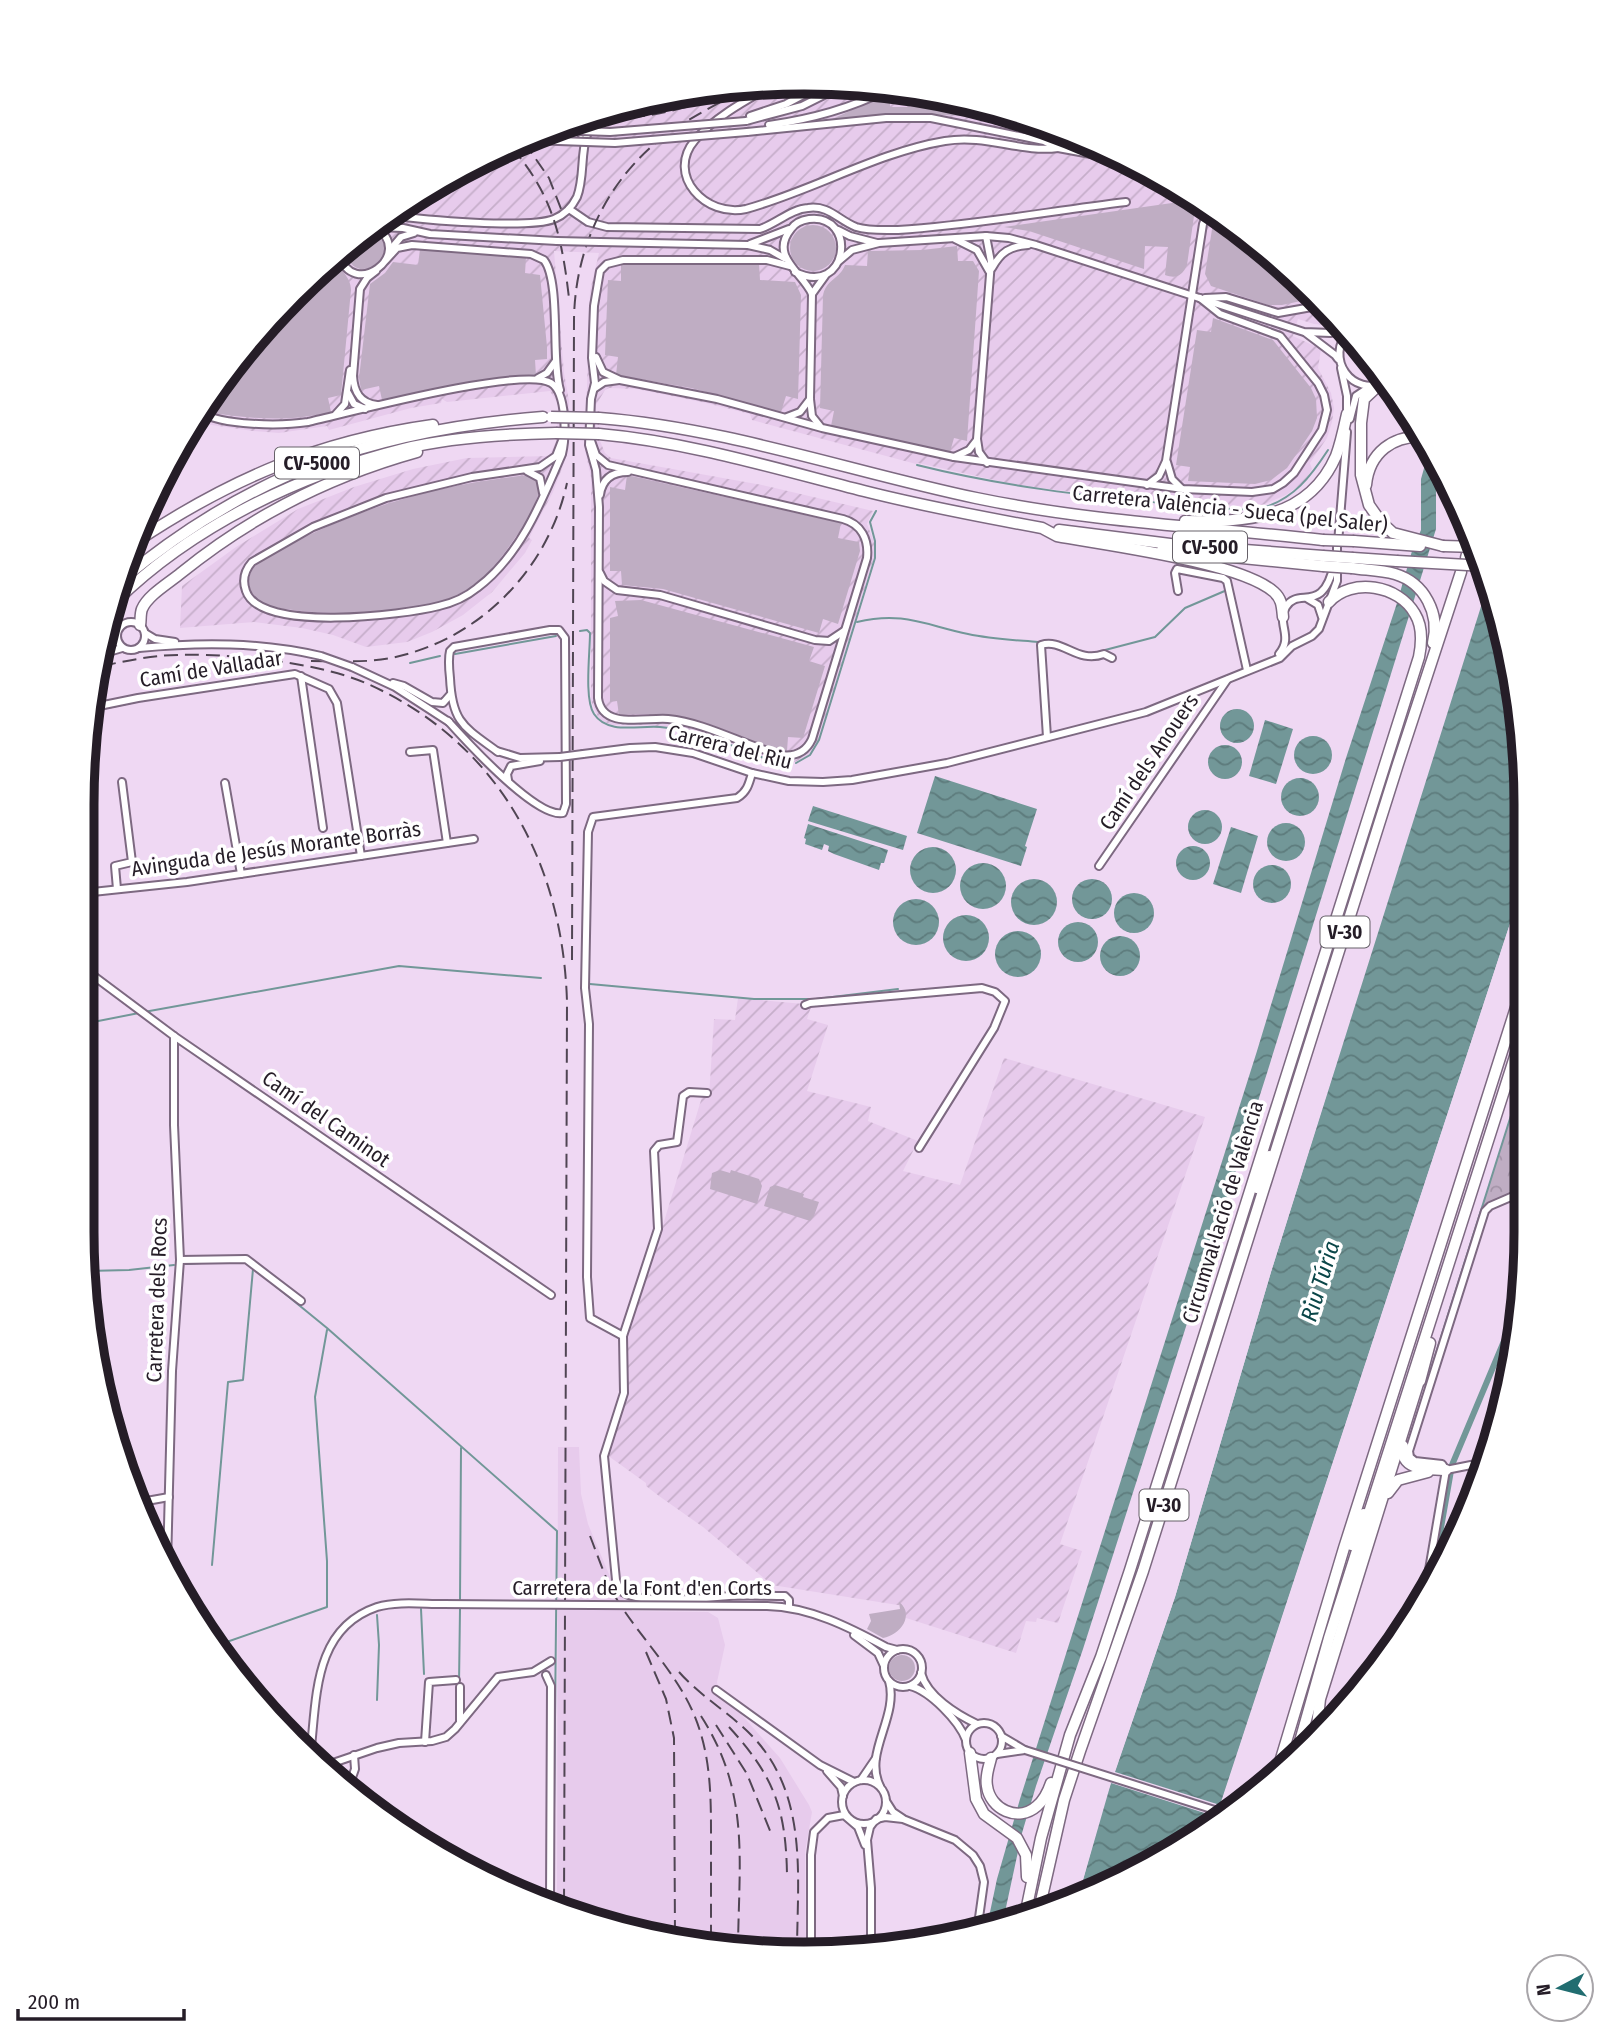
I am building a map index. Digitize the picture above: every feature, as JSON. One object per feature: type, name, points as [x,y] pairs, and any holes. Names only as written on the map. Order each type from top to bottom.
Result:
[{"type":"highway","points":[[1378,387],[1367,395],[1363,407],[1361,461],[1367,500],[1384,526],[1404,541]]},
{"type":"highway","points":[[1100,518],[1219,522],[1256,519],[1278,513],[1315,489],[1327,473],[1339,447],[1347,414]]},
{"type":"highway","points":[[149,534],[213,494],[258,472],[308,453],[397,430],[472,419],[547,417]]},
{"type":"highway","name":"CV-5000","points":[[134,570],[187,529],[218,510],[271,482],[314,464],[400,437],[472,424],[547,417],[599,418],[686,429],[980,499]]},
{"type":"highway","name":"CV-5000","points":[[128,591],[194,540],[276,494],[320,475],[404,449],[500,435],[594,436],[681,446],[889,497],[1042,528]]},
{"type":"highway","points":[[1367,500],[1367,477],[1376,455],[1396,440],[1411,437]]},
{"type":"highway","points":[[142,629],[142,610],[150,599],[208,551],[248,525],[330,483],[369,467],[444,443]]},
{"type":"highway","name":"Carretera València - Sueca (pel Saler)","points":[[980,499],[1100,518],[1323,540],[1404,541],[1443,546],[1464,543]]},
{"type":"highway","points":[[1042,528],[1057,536],[1191,562],[1245,577],[1276,594],[1281,602],[1284,622]]},
{"type":"highway","name":"Carretera València - Sueca (pel Saler)","points":[[1042,528],[1172,551],[1352,563],[1397,561],[1473,565]]},
{"type":"highway","points":[[1352,563],[1401,576],[1416,585],[1432,610],[1435,633],[1400,748],[1398,764]]},
{"type":"highway","name":"Circumval·lació de València","points":[[1041,1902],[1065,1800],[1143,1571],[1461,572]]},
{"type":"highway","name":"Circumval·lació de València","points":[[1027,1907],[1041,1839],[1070,1735],[1130,1570],[1417,664],[1421,635],[1415,614],[1410,606],[1395,594],[1376,589],[1355,588],[1340,593],[1329,602]]},
{"type":"highway","points":[[1282,1758],[1330,1597],[1515,1011]]},
{"type":"highway","points":[[1300,1741],[1329,1638],[1515,1057]]},
{"type":"highway","points":[[1217,1296],[1224,1286],[1248,1210],[1291,1100]]},
{"type":"highway","points":[[1316,1725],[1320,1699],[1481,1179],[1500,1105]]},
{"type":"highway","points":[[1430,1343],[1402,1454],[1407,1463],[1416,1468],[1451,1469]]},
{"type":"highway","points":[[1330,1597],[1375,1489],[1398,1425]]},
{"type":"highway","points":[[1367,1549],[1393,1484],[1405,1477],[1451,1469]]},
{"type":"highway","points":[[1317,1718],[1318,1723]]},
{"type":"highway","points":[[994,1756],[986,1780],[990,1796],[999,1807],[1011,1813],[1023,1813],[1033,1809],[1047,1793],[1064,1744],[1070,1735]]},
{"type":"highway","points":[[970,1753],[976,1799],[984,1814],[1017,1838],[1026,1855],[1028,1875],[1022,1908]]},
{"type":"street","points":[[747,125],[805,94]]},
{"type":"street","points":[[747,125],[802,106],[824,95]]},
{"type":"street","points":[[754,96],[720,118],[690,146],[686,164],[689,183],[701,199],[711,206],[734,211],[753,207],[901,153],[942,141],[977,139],[1043,150],[1058,148]]},
{"type":"street","points":[[554,141],[615,143],[701,135],[747,125],[824,116],[868,98]]},
{"type":"street","points":[[580,131],[610,132],[701,124],[747,125],[932,118],[1013,133],[1044,141],[1058,148],[1085,153]]},
{"type":"street","points":[[407,216],[469,222],[540,222],[555,219],[569,209],[579,191],[584,146],[590,128]]},
{"type":"street","points":[[580,131],[584,146]]},
{"type":"street","points":[[569,209],[588,222],[607,227],[760,229],[773,225],[802,208],[816,207],[830,211],[854,226],[879,230],[961,223],[1126,202]]},
{"type":"street","points":[[1147,485],[1159,476],[1166,461],[1205,218]]},
{"type":"street","points":[[748,245],[775,236],[802,220],[818,219],[850,236],[879,243]]},
{"type":"street","points":[[791,266],[784,242],[795,224]]},
{"type":"street","points":[[833,226],[841,239],[839,261]]},
{"type":"street","points":[[391,228],[416,232],[557,241],[748,245],[776,252],[806,282],[812,294],[810,399],[812,416],[822,428]]},
{"type":"street","points":[[388,252],[401,237],[416,232]]},
{"type":"street","points":[[383,234],[386,237],[388,252],[386,260]]},
{"type":"street","points":[[812,294],[819,282],[852,250],[879,243],[986,236],[1009,238],[1036,245],[1304,332],[1335,332]]},
{"type":"street","points":[[986,236],[991,257],[977,439],[979,452],[987,463]]},
{"type":"street","points":[[955,239],[977,250],[990,272]]},
{"type":"street","points":[[331,417],[343,407],[353,361],[360,289],[363,282],[397,248],[407,245],[531,254],[547,263],[558,357],[556,371],[563,404],[560,435],[559,451],[548,463],[522,471],[444,482],[386,498],[331,519],[252,562],[245,576],[246,593],[253,603],[265,610],[312,617],[379,616],[439,606],[468,594],[494,573],[523,535],[562,454],[560,435]]},
{"type":"street","points":[[990,272],[1004,252],[1017,246],[1036,245]]},
{"type":"street","points":[[594,436],[590,449],[596,470],[598,507],[598,698],[601,710],[611,718],[680,721],[777,754],[796,754],[805,749],[812,739],[867,552],[865,537],[857,525],[843,519],[634,472],[601,461],[594,451],[594,436],[591,399],[595,388],[592,358],[598,276],[612,261],[762,260],[791,266],[809,277],[829,273]]},
{"type":"street","points":[[344,264],[350,270],[360,289]]},
{"type":"street","points":[[350,270],[363,274],[376,271]]},
{"type":"street","points":[[1200,298],[1226,297],[1278,313],[1312,307]]},
{"type":"street","points":[[594,345],[596,360],[601,370],[620,380],[717,399],[822,428],[954,457],[1183,489],[1266,491],[1279,486],[1294,473],[1318,437],[1326,416],[1326,402],[1321,388],[1280,336],[1220,314],[1200,298]]},
{"type":"street","points":[[1284,622],[1294,636],[1307,638],[1319,629],[1337,582],[1337,547],[1347,438],[1346,389],[1340,365],[1335,355],[1304,332]]},
{"type":"street","points":[[1342,341],[1340,365],[1354,382],[1376,384]]},
{"type":"street","points":[[536,379],[551,369],[558,357]]},
{"type":"street","points":[[353,361],[354,387],[358,396],[368,403],[382,405]]},
{"type":"street","points":[[210,416],[273,425],[308,422],[452,389],[536,379],[547,381],[560,392]]},
{"type":"street","points":[[595,388],[604,382],[620,380]]},
{"type":"street","points":[[1347,438],[1356,396],[1363,389],[1377,385]]},
{"type":"street","points":[[347,388],[351,401],[357,407],[365,409]]},
{"type":"street","points":[[786,418],[800,412],[810,399]]},
{"type":"street","points":[[954,457],[969,450],[977,439]]},
{"type":"street","points":[[1166,461],[1172,479],[1183,489]]},
{"type":"street","points":[[522,471],[535,473],[540,478],[543,486],[542,497]]},
{"type":"street","points":[[598,507],[606,479],[617,472],[634,472]]},
{"type":"street","points":[[1274,660],[1286,644],[1284,622],[1288,604],[1297,599],[1317,596],[1326,587],[1337,547]]},
{"type":"street","points":[[598,568],[604,581],[617,590],[660,595],[815,640],[833,639],[845,629]]},
{"type":"street","points":[[1178,591],[1175,573],[1177,569],[1227,581],[1247,670]]},
{"type":"street","points":[[1306,598],[1318,605],[1322,619]]},
{"type":"street","points":[[112,651],[122,648],[129,651],[139,648],[144,642],[142,629],[133,622],[125,623],[118,629],[116,636],[122,648]]},
{"type":"street","name":"Carrera del Riu","points":[[142,629],[155,639],[269,646],[321,656],[382,680],[498,752],[520,758],[547,759],[630,748],[675,749],[752,773],[789,781],[823,782],[852,780],[947,763],[1146,712],[1274,660],[1307,638]]},
{"type":"street","points":[[448,721],[511,785],[554,813],[560,814],[566,808],[564,635],[559,630],[550,629],[454,647],[450,650],[450,689],[454,710],[461,723],[498,752]]},
{"type":"street","name":"Carrera del Riu","points":[[139,648],[188,643]]},
{"type":"street","points":[[1047,737],[1041,645],[1051,644],[1089,658],[1104,654],[1112,658]]},
{"type":"street","name":"Camí de Valladar","points":[[102,705],[295,674],[329,689],[337,703],[361,856]]},
{"type":"street","points":[[301,677],[323,828]]},
{"type":"street","name":"Camí dels Anouers","points":[[1099,866],[1228,678]]},
{"type":"street","points":[[382,680],[404,686],[438,704],[447,700],[450,689]]},
{"type":"street","points":[[410,752],[433,750],[447,843]]},
{"type":"street","points":[[511,785],[507,774],[512,766],[547,759]]},
{"type":"street","points":[[622,1336],[590,1318],[587,1277],[589,1024],[585,988],[588,832],[593,817],[737,798],[747,788],[752,773]]},
{"type":"street","points":[[117,890],[115,866],[132,862],[122,782]]},
{"type":"street","points":[[225,783],[241,874]]},
{"type":"street","name":"Avinguda de Jesús Morante Borràs","points":[[94,892],[241,874],[474,839]]},
{"type":"street","name":"Camí del Caminot","points":[[94,976],[174,1036],[551,1295]]},
{"type":"street","points":[[806,1005],[982,988],[995,992],[1005,1001],[994,1028],[919,1148]]},
{"type":"street","name":"Carretera dels Rocs","points":[[168,1546],[172,1371],[180,1260],[174,1125],[174,1036]]},
{"type":"street","points":[[708,1093],[689,1092],[683,1096],[677,1142],[659,1145],[654,1151],[658,1229],[622,1336],[624,1393],[604,1456],[616,1580],[620,1590],[628,1596],[640,1598],[785,1596],[789,1600],[789,1607]]},
{"type":"street","points":[[1476,1464],[1451,1469],[1442,1464],[1416,1461],[1410,1457],[1409,1451],[1485,1211],[1515,1195]]},
{"type":"street","points":[[180,1260],[246,1259],[301,1301]]},
{"type":"street","points":[[1430,1568],[1451,1469]]},
{"type":"street","points":[[148,1501],[169,1497]]},
{"type":"street","name":"Carretera de la Font d'en Corts","points":[[312,1744],[321,1669],[329,1648],[342,1627],[379,1607],[443,1604],[767,1605],[789,1607],[839,1623],[897,1650]]},
{"type":"street","name":"Carretera de la Font d'en Corts","points":[[839,1623],[874,1649],[884,1666]]},
{"type":"street","points":[[903,1819],[889,1807],[876,1778],[877,1756],[889,1712],[891,1693],[884,1666],[888,1656],[897,1650],[905,1649],[915,1654],[921,1663],[921,1672],[928,1688],[962,1717],[977,1724],[992,1726],[1001,1736],[1025,1750],[1216,1811]]},
{"type":"street","points":[[333,1763],[399,1743],[425,1742],[446,1737],[498,1677],[533,1672],[551,1661]]},
{"type":"street","points":[[889,1712],[897,1696],[916,1681],[921,1672]]},
{"type":"street","points":[[546,1675],[551,1686],[550,1895]]},
{"type":"street","points":[[888,1679],[896,1685],[922,1691],[944,1710],[957,1723],[970,1753],[979,1759],[1025,1750]]},
{"type":"street","points":[[425,1742],[429,1682],[458,1683],[460,1722]]},
{"type":"street","points":[[716,1690],[820,1765],[836,1780],[843,1796],[843,1808],[860,1831],[868,1857]]},
{"type":"street","points":[[966,1740],[969,1731],[977,1724]]},
{"type":"street","points":[[994,1756],[1002,1742],[1001,1736]]},
{"type":"street","points":[[352,1779],[355,1769],[354,1755]]},
{"type":"street","points":[[843,1796],[877,1756]]},
{"type":"street","points":[[820,1765],[857,1781],[873,1782],[882,1790],[884,1810],[868,1831],[872,1939]]},
{"type":"street","points":[[811,1942],[811,1855],[814,1832],[832,1815],[844,1815],[865,1824],[885,1816],[903,1819],[955,1840],[973,1855],[980,1866],[984,1882],[979,1920]]},
{"type":"shaded area","points":[[804,94],[897,101],[988,119],[1033,132],[1076,149],[1160,190],[1237,241],[1307,302],[1328,325],[1298,319],[1293,336],[1321,349],[1318,368],[1331,393],[1334,408],[1327,438],[1310,463],[1312,469],[1304,482],[1286,495],[1260,506],[1192,505],[1021,486],[916,464],[752,420],[750,414],[706,403],[637,389],[605,390],[596,405],[596,440],[600,441],[605,453],[611,458],[762,485],[873,511],[867,524],[874,542],[875,554],[817,744],[808,756],[792,763],[776,761],[687,730],[644,725],[611,725],[599,719],[591,701],[591,477],[585,450],[590,291],[599,253],[554,251],[564,373],[569,401],[567,455],[553,492],[529,538],[532,540],[525,553],[492,592],[463,615],[432,632],[407,642],[366,647],[333,635],[302,628],[254,622],[180,628],[182,586],[236,547],[298,509],[354,487],[413,469],[467,458],[549,456],[557,440],[558,404],[550,391],[447,402],[442,399],[441,403],[411,408],[329,430],[327,426],[279,433],[205,424],[241,372],[302,302],[372,241],[410,214],[490,168],[576,132],[666,108],[758,96]]},
{"type":"shaded area","points":[[738,998],[804,1004],[811,1007],[807,1019],[828,1025],[807,1091],[871,1107],[868,1121],[918,1141],[903,1171],[960,1185],[1004,1058],[1205,1117],[1060,1544],[1082,1551],[1058,1623],[1037,1618],[1036,1622],[1026,1621],[1016,1653],[906,1618],[904,1606],[772,1585],[703,1527],[607,1455],[627,1396],[624,1340],[651,1264],[702,1097],[709,1097],[714,1019],[735,1020]]},
{"type":"shaded area","points":[[558,1447],[579,1447],[581,1494],[588,1524],[613,1584],[632,1611],[708,1612],[718,1618],[725,1645],[718,1688],[780,1758],[809,1805],[812,1812],[805,1852],[806,1942],[758,1941],[666,1929],[557,1897]]},
{"type":"green space","points":[[877,99],[891,100],[890,107],[943,108],[989,119],[917,114],[830,120]]},
{"type":"green space","points":[[1179,202],[1195,211],[1187,265],[1181,274],[1172,277],[1165,275],[1168,247],[1145,246],[1144,269],[1029,231],[1004,227]]},
{"type":"green space","points":[[1213,224],[1237,241],[1305,300],[1268,305],[1211,286],[1205,274]]},
{"type":"green space","points":[[813,225],[822,226],[829,232],[835,239],[835,257],[829,264],[822,270],[813,271],[804,270],[797,264],[791,257],[790,248],[791,239],[797,232],[804,226]]},
{"type":"green space","points":[[378,237],[381,239],[384,249],[376,264],[367,269],[349,260],[372,241]]},
{"type":"green space","points":[[957,246],[958,261],[973,261],[979,271],[967,441],[954,438],[950,452],[831,426],[834,411],[820,408],[823,296],[827,286],[845,265],[867,266],[868,251]]},
{"type":"green space","points":[[420,249],[526,257],[525,273],[540,275],[547,347],[547,359],[535,360],[536,376],[467,382],[382,400],[379,386],[361,390],[359,378],[370,284],[385,273],[393,262],[418,265]]},
{"type":"green space","points":[[621,264],[759,264],[760,280],[795,282],[801,295],[798,399],[786,396],[781,412],[691,388],[616,375],[618,357],[605,355],[608,280],[621,281]]},
{"type":"green space","points":[[340,268],[349,281],[351,290],[341,395],[328,398],[331,412],[301,417],[243,417],[212,413],[271,336],[302,302]]},
{"type":"green space","points":[[1213,318],[1273,340],[1311,388],[1316,399],[1317,418],[1312,431],[1287,468],[1271,480],[1255,484],[1188,481],[1190,467],[1176,465],[1197,330],[1211,332]]},
{"type":"green space","points":[[530,475],[539,480],[539,488],[524,525],[488,572],[468,589],[448,599],[398,610],[342,613],[268,606],[252,595],[250,576],[263,559],[347,518],[436,490]]},
{"type":"green space","points":[[627,475],[841,523],[838,538],[859,542],[860,551],[838,624],[823,619],[819,633],[663,589],[622,585],[621,571],[610,571],[610,487],[625,490]]},
{"type":"green space","points":[[641,600],[814,647],[809,661],[825,666],[803,738],[788,737],[787,751],[689,718],[659,714],[619,715],[617,701],[610,702],[610,618],[618,616],[615,601]]},
{"type":"green space","points":[[1515,1104],[1515,1192],[1482,1207]]},
{"type":"green space","points":[[720,1170],[730,1173],[731,1170],[759,1179],[762,1186],[757,1204],[710,1189],[712,1173]]},
{"type":"green space","points":[[775,1185],[819,1202],[810,1221],[764,1206],[770,1187]]},
{"type":"green space","points":[[899,1602],[904,1607],[906,1618],[895,1633],[883,1638],[867,1629],[871,1621],[869,1614],[900,1609]]},
{"type":"green space","points":[[902,1655],[911,1659],[915,1668],[911,1677],[902,1681],[893,1677],[889,1668],[893,1659]]},
{"type":"water","points":[[1426,462],[1436,481],[1436,529],[1267,1073],[1083,1649],[1036,1786],[1022,1833],[1005,1913],[989,1918],[1020,1799],[1257,1051],[1346,758],[1421,530],[1421,479]]},
{"type":"water","name":"Riu Túria","points":[[1484,599],[1501,666],[1513,758],[1515,908],[1219,1808],[1160,1847],[1081,1886],[1105,1800],[1175,1597],[1271,1272]]},
{"type":"water","points":[[1237,709],[1249,714],[1254,726],[1249,738],[1237,743],[1225,738],[1220,726],[1225,714]]},
{"type":"water","points":[[1265,720],[1293,729],[1276,784],[1249,776]]},
{"type":"water","points":[[1313,736],[1326,742],[1332,755],[1326,768],[1313,774],[1300,768],[1294,755],[1300,742]]},
{"type":"water","points":[[1225,745],[1237,750],[1242,762],[1237,774],[1225,779],[1213,774],[1208,762],[1213,750]]},
{"type":"water","points":[[935,776],[1037,809],[1021,866],[917,833]]},
{"type":"water","points":[[1300,778],[1313,784],[1319,797],[1313,810],[1300,816],[1287,810],[1281,797],[1287,784]]},
{"type":"water","points":[[813,806],[907,836],[903,850],[808,821]]},
{"type":"water","points":[[1205,810],[1217,815],[1222,827],[1217,839],[1205,844],[1193,839],[1188,827],[1193,815]]},
{"type":"water","points":[[1286,823],[1299,829],[1305,842],[1299,855],[1286,861],[1273,855],[1267,842],[1273,829]]},
{"type":"water","points":[[808,824],[888,850],[884,863],[881,863],[879,870],[834,854],[828,851],[829,846],[824,844],[822,850],[805,844]]},
{"type":"water","points":[[1231,827],[1258,836],[1241,893],[1213,884]]},
{"type":"water","points":[[1193,846],[1205,851],[1210,863],[1205,875],[1193,880],[1181,875],[1176,863],[1181,851]]},
{"type":"water","points":[[933,847],[949,854],[956,870],[949,886],[933,893],[917,886],[910,870],[917,854]]},
{"type":"water","points":[[983,863],[999,870],[1006,886],[999,902],[983,909],[967,902],[960,886],[967,870]]},
{"type":"water","points":[[1272,865],[1285,871],[1291,884],[1285,897],[1272,903],[1259,897],[1253,884],[1259,871]]},
{"type":"water","points":[[1034,879],[1050,886],[1057,902],[1050,918],[1034,925],[1018,918],[1011,902],[1018,886]]},
{"type":"water","points":[[1092,879],[1106,885],[1112,899],[1106,913],[1092,919],[1078,913],[1072,899],[1078,885]]},
{"type":"water","points":[[1134,893],[1148,899],[1154,913],[1148,927],[1134,933],[1120,927],[1114,913],[1120,899]]},
{"type":"water","points":[[916,899],[932,906],[939,922],[932,938],[916,945],[900,938],[893,922],[900,906]]},
{"type":"water","points":[[966,915],[982,922],[989,938],[982,954],[966,961],[950,954],[943,938],[950,922]]},
{"type":"water","points":[[1078,922],[1092,928],[1098,942],[1092,956],[1078,962],[1064,956],[1058,942],[1064,928]]},
{"type":"water","points":[[1018,931],[1034,938],[1041,954],[1034,970],[1018,977],[1002,970],[995,954],[1002,938]]},
{"type":"water","points":[[1120,936],[1134,942],[1140,956],[1134,970],[1120,976],[1106,970],[1100,956],[1106,942]]},
{"type":"pier","points":[[1481,591],[1271,1272],[1175,1597],[1115,1772],[1220,1805],[1515,908],[1515,920],[1225,1805],[1210,1815],[1111,1783],[1081,1886],[1078,1887],[1102,1799],[1172,1595],[1268,1271]]},
{"type":"waterway","points":[[917,465],[980,479],[1075,494],[1204,507],[1253,509],[1273,504],[1292,493],[1315,469],[1328,450]]},
{"type":"waterway","points":[[796,763],[810,755],[819,740],[875,558],[875,541],[870,522],[876,511]]},
{"type":"waterway","points":[[1105,650],[1155,637],[1185,608],[1227,590]]},
{"type":"waterway","points":[[857,622],[901,619],[977,636],[1038,642]]},
{"type":"waterway","points":[[580,631],[587,630],[590,633],[589,698],[594,714],[600,721],[615,727],[660,727],[689,732],[786,764]]},
{"type":"waterway","points":[[455,654],[556,636]]},
{"type":"waterway","points":[[410,663],[440,656]]},
{"type":"waterway","points":[[156,698],[282,679]]},
{"type":"waterway","points":[[101,709],[150,699]]},
{"type":"waterway","points":[[144,1012],[399,966],[541,978]]},
{"type":"waterway","points":[[590,984],[754,999],[816,999],[898,989]]},
{"type":"waterway","points":[[94,1022],[139,1013]]},
{"type":"waterway","points":[[1430,1372],[1515,1103]]},
{"type":"waterway","points":[[186,1264],[216,1262]]},
{"type":"waterway","points":[[96,1271],[174,1265]]},
{"type":"waterway","points":[[251,1266],[327,1328],[557,1531],[553,1896]]},
{"type":"waterway","points":[[212,1565],[228,1382],[243,1380],[253,1269]]},
{"type":"waterway","points":[[225,1643],[327,1607],[327,1561],[315,1397],[327,1330]]},
{"type":"waterway","points":[[1436,1556],[1452,1465],[1506,1335]]},
{"type":"waterway","points":[[460,1601],[461,1448]]},
{"type":"waterway","points":[[421,1609],[424,1674]]},
{"type":"waterway","points":[[459,1684],[460,1609]]},
{"type":"waterway","points":[[377,1615],[377,1700]]},
{"type":"railway","points":[[572,960],[574,319],[580,270],[594,225],[605,203],[634,164],[673,130],[725,100]]},
{"type":"railway","points":[[628,117],[652,115],[697,103]]},
{"type":"railway","points":[[530,150],[549,178],[563,214]]},
{"type":"railway","points":[[518,156],[537,183],[553,218],[563,256],[569,298]]},
{"type":"railway","points":[[311,661],[391,658],[423,649],[480,618],[505,596],[526,572],[544,545],[558,515],[567,483]]},
{"type":"railway","points":[[108,665],[159,656],[236,657],[321,669],[368,684],[414,709],[454,739],[487,774],[515,813],[537,856],[553,902],[563,951],[567,1002],[564,1900]]},
{"type":"railway","points":[[590,1536],[618,1601],[677,1683],[699,1727],[707,1760],[710,1794],[711,1936]]},
{"type":"railway","points":[[646,1652],[666,1699],[674,1738],[675,1930]]},
{"type":"railway","points":[[679,1672],[755,1739],[772,1762],[784,1787],[796,1841],[797,1942]]},
{"type":"railway","points":[[701,1716],[717,1744],[735,1799],[740,1855],[738,1939]]},
{"type":"railway","points":[[716,1725],[747,1774],[771,1833]]},
{"type":"railway","points":[[729,1727],[757,1762],[775,1795],[784,1831],[787,1875]]}]
